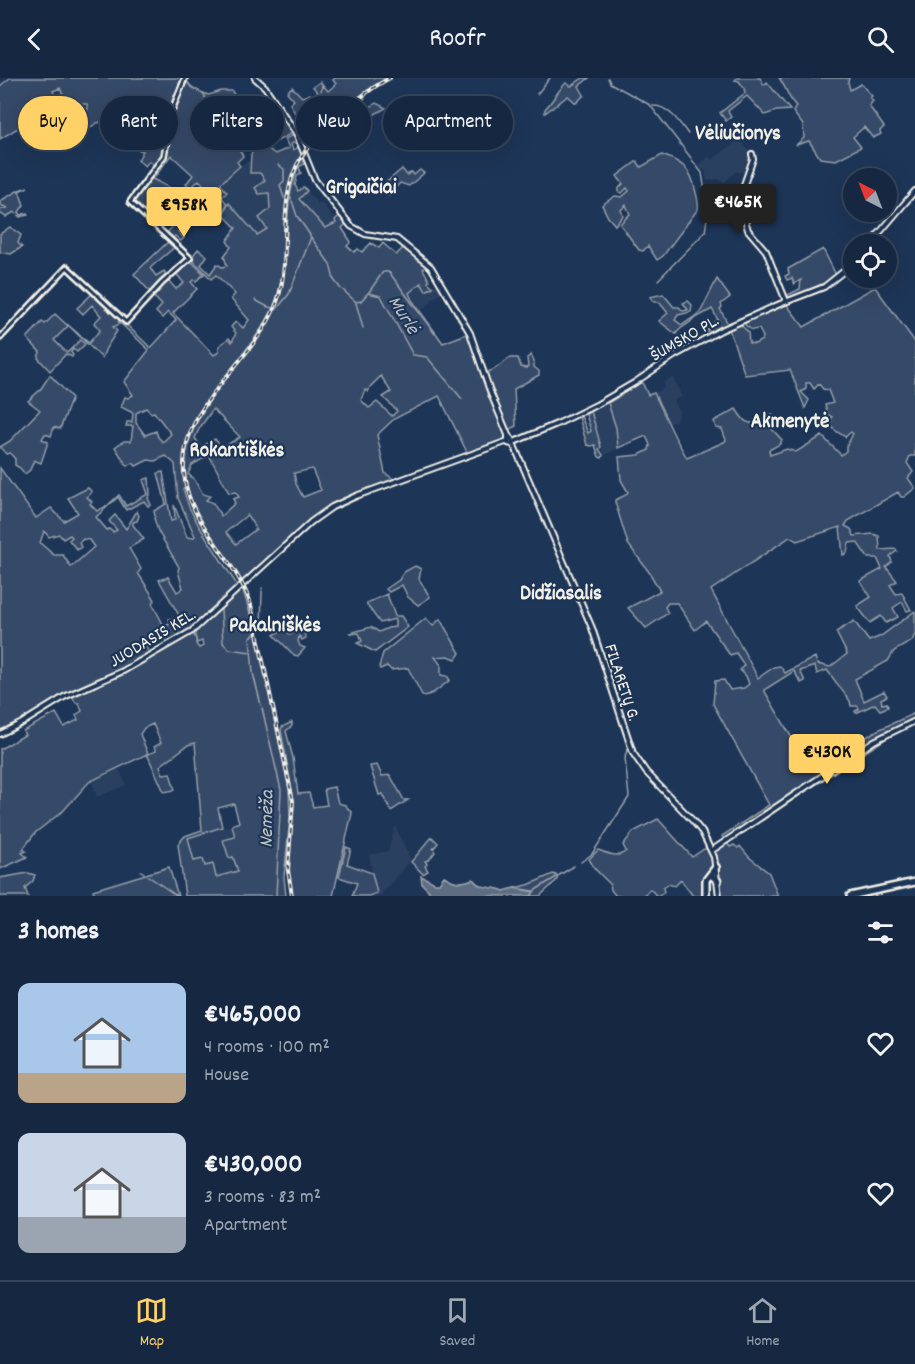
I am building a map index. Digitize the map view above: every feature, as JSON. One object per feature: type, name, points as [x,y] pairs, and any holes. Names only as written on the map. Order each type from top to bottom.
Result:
[{"type":"highway","points":[[706,896],[706,880],[713,877],[716,867]]},
{"type":"highway","points":[[850,896],[915,882]]},
{"type":"main road","name":"FILARETŲ G.","points":[[255,78],[265,87],[294,130],[315,178],[347,222],[362,233],[400,241],[429,264],[447,292],[470,333],[490,394],[592,628],[633,753],[645,772],[697,825],[708,843],[715,849]]},
{"type":"main road","points":[[752,154],[753,159],[741,193],[741,206],[748,230],[765,248],[786,301]]},
{"type":"main road","points":[[878,234],[915,191]]},
{"type":"main road","name":"ŠUMSKO PL.","points":[[242,586],[308,525],[337,504],[527,436],[592,407],[721,330],[824,287],[843,272]]},
{"type":"main road","name":"JUODASIS KEL.","points":[[0,734],[64,696],[123,671],[192,631],[242,586]]},
{"type":"main road","points":[[716,867],[715,849],[874,741],[915,721]]},
{"type":"main road","points":[[713,877],[719,896]]},
{"type":"street","points":[[0,338],[68,267],[126,322],[162,283],[190,258],[130,202],[164,156],[172,110],[185,78]]},
{"type":"shaded area","points":[[10,78],[183,78],[176,96],[100,96],[100,122],[88,129],[88,96],[63,96],[60,88],[53,91],[55,96],[18,96],[18,128],[0,139],[0,86]]},
{"type":"shaded area","points":[[335,78],[387,78],[360,96],[324,96],[313,87],[320,82],[321,91],[323,85],[328,91],[336,84],[333,80]]},
{"type":"shaded area","points":[[583,78],[589,78],[579,86],[584,95],[576,103],[568,96],[545,113],[545,109],[566,83],[571,86]]},
{"type":"shaded area","points":[[737,78],[760,78],[764,85],[767,82],[790,110],[765,115],[747,96],[728,111],[731,117],[726,121],[720,113],[745,93],[739,81],[735,80]]},
{"type":"shaded area","points":[[779,78],[849,78],[850,90],[861,84],[872,96],[870,98],[873,101],[869,106],[884,127],[880,131],[881,134],[873,138],[864,127],[853,137],[861,147],[836,160],[820,158],[809,141],[796,145],[804,138],[803,125],[793,112],[796,106]]},
{"type":"shaded area","points":[[186,79],[193,88],[209,95],[221,91],[232,91],[234,95],[190,96],[190,150],[240,150],[243,156],[237,162],[240,166],[220,184],[227,192],[222,197],[227,204],[218,220],[205,212],[212,200],[200,188],[203,184],[199,180],[191,188],[186,184],[193,175],[171,155],[155,177],[151,175],[167,150],[178,150],[178,99]]},
{"type":"shaded area","points":[[292,87],[301,96],[296,96],[295,113],[290,104],[294,100],[287,92]]},
{"type":"shaded area","points":[[376,103],[383,106],[383,110],[371,116],[371,106]]},
{"type":"shaded area","points":[[284,117],[294,132],[284,137]]},
{"type":"shaded area","points":[[293,135],[296,136],[296,142],[291,144],[293,150],[296,148],[303,152],[290,188],[281,281],[276,300],[262,328],[196,417],[186,443],[183,460],[185,488],[183,489],[189,507],[239,588],[198,626],[168,644],[160,630],[143,641],[150,655],[57,699],[0,733],[0,468],[36,518],[51,508],[64,521],[78,513],[68,498],[88,488],[92,492],[87,497],[97,511],[107,506],[119,495],[126,506],[148,494],[143,480],[149,478],[150,495],[148,498],[151,505],[148,506],[144,501],[126,510],[118,497],[96,517],[107,530],[113,532],[117,530],[109,521],[115,515],[126,529],[137,511],[139,516],[133,525],[144,539],[129,548],[141,569],[138,573],[155,600],[152,603],[164,626],[171,624],[169,619],[173,618],[175,622],[181,619],[159,580],[168,577],[177,592],[183,588],[179,567],[158,531],[154,518],[154,511],[166,504],[158,473],[163,472],[171,521],[175,520],[174,505],[187,537],[195,536],[178,498],[175,464],[166,456],[155,461],[148,460],[136,466],[133,463],[127,466],[115,447],[124,441],[131,441],[133,426],[126,426],[127,422],[132,422],[133,413],[121,407],[125,397],[133,395],[124,382],[149,350],[118,321],[120,324],[113,327],[117,331],[102,358],[67,324],[89,343],[100,330],[94,323],[101,316],[92,305],[83,314],[77,308],[93,293],[151,348],[176,320],[168,312],[162,318],[156,312],[162,305],[152,295],[167,279],[176,289],[184,283],[175,272],[190,260],[204,274],[191,282],[197,289],[173,313],[214,355],[219,352],[219,346],[229,338],[232,342],[236,333],[231,327],[236,321],[243,328],[249,320],[231,299],[235,294],[216,275],[211,279],[191,258],[198,249],[207,256],[201,265],[210,274],[217,264],[222,267],[227,266],[224,256],[231,247],[227,241],[236,228],[223,214],[229,203],[257,235],[267,229],[259,218],[270,209],[269,193],[259,194],[255,188],[265,180],[260,173],[250,173],[251,154],[254,150],[270,150],[275,154],[289,148],[285,139]],"holes":[[[146,408],[151,413],[154,412],[171,434],[163,442],[156,431],[145,435],[136,423],[136,413]],[[44,531],[49,537],[59,534],[63,539],[70,535],[72,537],[69,540],[77,550],[81,547],[79,543],[83,539],[89,540],[94,547],[71,567],[63,555],[54,555],[40,543]]]},
{"type":"shaded area","points":[[740,139],[752,158],[746,174],[736,171],[724,183],[719,179],[707,181],[705,170],[698,165],[709,157],[712,160]]},
{"type":"shaded area","points":[[140,150],[165,150],[164,154],[130,200],[129,200],[155,166],[149,161],[145,166],[138,160],[143,151]]},
{"type":"shaded area","points":[[304,154],[307,162],[299,167],[301,173],[297,176],[295,185],[298,191],[304,187],[307,191],[299,199],[325,228],[336,223],[335,220],[339,216],[346,224],[342,228],[351,242],[347,246],[354,252],[358,249],[362,252],[371,243],[379,248],[383,243],[396,255],[405,246],[429,265],[423,269],[428,282],[433,287],[426,291],[421,283],[409,293],[412,300],[443,343],[469,333],[508,439],[469,456],[439,396],[394,419],[377,435],[385,473],[395,480],[325,510],[243,584],[196,511],[188,489],[185,469],[187,449],[193,431],[213,395],[263,330],[277,305],[283,278],[291,189],[296,171]],"holes":[[[381,376],[391,392],[383,397],[397,411],[392,416],[377,402],[369,408],[361,400],[365,390],[368,392]],[[213,409],[240,437],[222,448],[215,439],[201,447],[195,438]],[[209,455],[229,493],[236,492],[239,497],[233,499],[235,503],[221,516],[213,503],[206,500],[210,496],[203,494],[188,474],[192,465]],[[312,469],[321,490],[303,497],[296,484],[294,473]],[[247,515],[256,529],[236,544],[226,532]]]},
{"type":"shaded area","points":[[662,155],[680,163],[688,171],[698,199],[698,209],[663,256],[657,260],[648,246],[643,251],[639,250],[620,224],[630,214],[626,205],[621,210],[623,216],[615,225],[602,205],[615,196],[622,197],[629,191],[627,188],[622,193],[619,192],[623,184],[617,176],[637,161],[641,167]]},
{"type":"shaded area","points":[[250,160],[250,173],[260,173],[265,180],[255,187],[269,192],[268,228],[257,236],[243,217],[222,197],[220,184]]},
{"type":"shaded area","points":[[402,169],[407,175],[412,172],[414,175],[420,170],[424,173],[409,186],[400,183],[389,195],[382,187],[383,185]]},
{"type":"shaded area","points":[[149,177],[172,189],[168,192],[163,189],[159,194],[164,198],[162,201],[156,197],[143,213],[132,202]]},
{"type":"shaded area","points":[[28,187],[19,191],[24,205],[19,212],[21,215],[27,213],[28,215],[20,217],[14,212],[6,217],[0,213],[0,209],[8,208],[0,205],[0,201],[19,190]]},
{"type":"shaded area","points":[[307,191],[318,204],[322,203],[336,222],[325,228],[298,198]]},
{"type":"shaded area","points":[[194,200],[203,205],[198,204],[193,210],[197,213],[192,215],[178,232],[184,238],[181,241],[175,236],[173,238],[192,256],[190,257],[154,224],[156,223],[167,233],[177,221],[172,216],[174,214],[179,218]]},
{"type":"shaded area","points":[[10,227],[21,235],[18,243],[22,247],[11,254],[0,252],[0,234]]},
{"type":"shaded area","points":[[170,240],[176,246],[150,268],[156,276],[164,271],[168,277],[151,293],[134,274]]},
{"type":"shaded area","points":[[823,249],[836,275],[825,283],[787,299],[786,296],[800,289],[801,280],[794,284],[792,278],[787,280],[785,276],[789,274],[788,269]]},
{"type":"shaded area","points":[[717,279],[730,297],[721,304],[720,309],[728,324],[710,334],[707,330],[718,320],[712,309],[694,319],[701,311]]},
{"type":"shaded area","points":[[421,282],[426,291],[440,282],[445,291],[420,311],[409,293]]},
{"type":"shaded area","points":[[876,288],[915,342],[915,456],[910,456],[907,463],[913,472],[908,478],[915,488],[904,497],[901,497],[898,492],[848,521],[845,526],[851,529],[854,536],[873,534],[879,536],[880,550],[896,549],[897,551],[890,556],[892,562],[886,567],[897,581],[890,585],[896,594],[902,593],[911,610],[907,611],[902,602],[893,608],[898,617],[886,623],[881,616],[870,623],[857,606],[871,597],[860,581],[882,569],[877,558],[868,558],[857,542],[849,543],[847,553],[843,555],[840,527],[797,541],[790,537],[711,590],[758,678],[774,667],[780,666],[785,673],[815,657],[817,664],[830,667],[847,654],[836,632],[854,621],[869,641],[881,636],[915,611],[915,634],[912,641],[894,651],[888,661],[855,679],[864,701],[884,691],[887,696],[881,699],[882,704],[887,703],[888,707],[880,710],[875,704],[856,713],[858,706],[851,706],[850,701],[827,670],[817,674],[815,666],[800,671],[805,681],[801,683],[794,671],[764,690],[810,769],[825,760],[827,751],[835,757],[876,731],[915,713],[915,723],[885,737],[884,740],[727,843],[730,847],[740,846],[749,857],[769,873],[778,896],[720,896],[714,853],[725,841],[722,836],[769,805],[713,704],[715,681],[724,680],[730,690],[744,688],[749,684],[746,676],[740,670],[744,665],[736,653],[730,655],[706,621],[695,630],[677,603],[668,603],[665,607],[668,613],[646,628],[628,608],[660,591],[628,544],[615,502],[628,492],[621,480],[619,457],[639,455],[649,450],[650,445],[646,436],[618,448],[616,428],[608,403],[642,382],[648,395],[654,393],[687,458],[726,440],[722,429],[716,428],[714,421],[736,409],[745,421],[751,423],[762,421],[772,414],[774,419],[771,428],[782,440],[780,444],[769,450],[770,455],[787,449],[796,452],[822,436],[841,455],[846,451],[853,434],[851,432],[845,437],[830,424],[832,417],[828,415],[825,405],[833,403],[828,390],[823,389],[819,384],[814,389],[810,383],[806,383],[806,389],[801,392],[809,400],[805,408],[790,370],[745,375],[729,329],[741,325],[748,332],[749,343],[755,344],[763,337],[759,329],[752,330],[745,325],[746,322],[782,305],[787,305],[804,327]]},
{"type":"shaded area","points":[[663,294],[674,307],[679,307],[683,311],[688,310],[683,303],[688,301],[692,305],[691,312],[678,315],[675,320],[682,325],[694,317],[676,334],[659,321],[668,313],[659,302],[654,302],[650,297]]},
{"type":"shaded area","points":[[55,314],[68,326],[54,340],[66,352],[80,340],[85,344],[77,352],[73,349],[72,357],[66,354],[50,371],[38,358],[40,352],[27,338],[42,322],[45,324]]},
{"type":"shaded area","points":[[531,355],[539,375],[514,389],[516,426],[508,430],[485,373],[510,358],[518,358],[521,367],[526,368],[528,367],[527,358]]},
{"type":"shaded area","points":[[50,375],[72,398],[60,429],[54,427],[51,436],[45,434],[42,439],[48,442],[41,463],[34,460],[30,470],[25,474],[15,465],[15,459],[10,453],[6,454],[0,447],[10,441],[40,410],[28,401],[40,390]]},
{"type":"shaded area","points":[[673,377],[682,397],[674,400],[679,412],[676,421],[668,424],[654,393],[664,388],[664,382]]},
{"type":"shaded area","points":[[608,403],[616,428],[618,448],[604,456],[591,411]]},
{"type":"shaded area","points":[[591,411],[602,458],[599,457],[595,445],[587,445],[579,417],[581,416],[588,433],[591,431],[586,414]]},
{"type":"shaded area","points":[[415,566],[421,569],[419,579],[430,597],[418,605],[408,597],[402,585],[389,592],[386,589],[399,580],[404,572]]},
{"type":"shaded area","points":[[242,587],[256,633],[289,789],[290,818],[284,877],[286,896],[185,896],[178,844],[185,836],[202,830],[195,743],[188,745],[160,766],[163,774],[170,773],[175,790],[164,792],[147,754],[89,782],[64,810],[35,833],[23,849],[26,851],[22,853],[27,857],[0,869],[0,749],[25,735],[23,731],[56,713],[64,727],[78,720],[76,715],[82,711],[79,703],[76,703],[71,694],[108,680],[192,632],[196,639],[194,631]],"holes":[[[196,639],[197,643],[202,641],[203,646],[199,648],[196,644]],[[153,724],[161,743],[154,747],[156,751],[148,754],[140,734],[144,728]],[[234,804],[239,822],[232,825],[235,837],[223,840],[229,858],[233,857],[238,871],[216,877],[213,864],[205,866],[203,859],[194,861],[188,838],[222,827],[218,808]]]},
{"type":"shaded area","points":[[387,594],[395,616],[401,616],[408,627],[375,652],[357,643],[362,641],[359,633],[350,633],[371,627],[379,632],[395,627],[395,619],[380,623],[367,605]]},
{"type":"shaded area","points":[[426,618],[433,626],[440,619],[460,653],[456,659],[448,656],[435,657],[441,665],[441,675],[447,676],[450,680],[425,696],[422,695],[408,668],[391,670],[387,666],[380,669],[379,667],[383,653]]},
{"type":"shaded area","points":[[287,623],[290,635],[302,627],[306,638],[302,640],[299,636],[300,646],[305,648],[298,656],[294,655],[274,635],[285,628]]},
{"type":"shaded area","points":[[292,722],[292,726],[286,731],[293,758],[298,794],[309,793],[313,807],[327,805],[324,789],[334,787],[338,803],[345,805],[352,813],[333,896],[293,896],[288,867],[294,802],[281,730],[282,727]]},
{"type":"shaded area","points":[[377,765],[382,776],[390,775],[404,800],[408,800],[391,811],[383,794],[379,795],[370,766]]},
{"type":"shaded area","points":[[119,769],[126,785],[97,797],[92,782]]},
{"type":"shaded area","points":[[658,819],[692,857],[704,849],[709,849],[715,869],[707,876],[705,896],[693,896],[681,880],[675,886],[668,884],[659,896],[654,896],[656,895],[650,889],[643,896],[616,896],[610,884],[595,869],[589,859],[598,850],[620,855],[626,851],[623,845],[633,832]]},
{"type":"shaded area","points":[[232,825],[235,837],[224,840],[229,858],[233,856],[238,871],[216,877],[205,866],[194,861],[188,838]]},
{"type":"shaded area","points":[[395,826],[411,860],[380,896],[369,896],[376,893],[369,855],[388,851]]},
{"type":"shaded area","points":[[432,837],[438,843],[433,849],[435,852],[429,860],[425,861],[428,871],[423,874],[411,862]]},
{"type":"shaded area","points":[[346,847],[351,849],[347,864],[372,873],[377,893],[369,896],[352,896],[357,883],[339,877]]},
{"type":"shaded area","points":[[169,867],[178,896],[95,896],[93,890]]},
{"type":"shaded area","points":[[28,873],[35,875],[33,881],[25,888],[28,896],[0,896],[0,878]]},
{"type":"shaded area","points":[[553,874],[558,876],[557,880],[540,896],[531,896],[534,891],[514,888],[528,885]]},
{"type":"shaded area","points":[[421,876],[435,883],[439,883],[444,876],[458,882],[473,879],[480,885],[504,891],[514,888],[534,892],[531,896],[427,896],[429,891],[422,884]]},
{"type":"waterway","points":[[537,94],[550,78]]},
{"type":"waterway","points":[[608,78],[610,83],[650,105],[691,158]]},
{"type":"waterway","name":"Murlė","points":[[186,80],[191,87],[205,96]]},
{"type":"waterway","points":[[653,106],[664,108],[688,134]]},
{"type":"waterway","points":[[658,280],[705,232],[708,211],[702,173],[692,160]]},
{"type":"waterway","name":"Murlė","points":[[278,165],[284,169],[284,181],[280,185],[284,198]]},
{"type":"waterway","name":"Murlė","points":[[292,201],[297,216],[310,235]]},
{"type":"waterway","name":"Murlė","points":[[310,236],[330,264],[334,280],[341,289]]},
{"type":"waterway","points":[[276,310],[289,294],[311,237]]},
{"type":"waterway","points":[[369,292],[383,272],[389,272],[435,334]]},
{"type":"waterway","name":"Murlė","points":[[343,290],[356,302],[361,301],[368,293],[381,296],[413,355],[427,357],[462,399]]},
{"type":"waterway","points":[[255,300],[268,307]]},
{"type":"waterway","points":[[356,303],[363,328]]},
{"type":"waterway","name":"Nemėža","points":[[258,633],[261,627],[262,591]]},
{"type":"waterway","points":[[221,610],[223,643],[229,649],[251,652]]},
{"type":"waterway","name":"Nemėža","points":[[255,634],[250,637],[253,673],[261,705]]},
{"type":"waterway","name":"Nemėža","points":[[262,708],[281,790],[276,896]]},
{"type":"waterway","points":[[581,862],[592,854],[629,797],[625,758],[628,745]]},
{"type":"waterway","points":[[534,891],[574,866]]},
{"type":"waterway","points":[[148,876],[177,896]]},
{"type":"railway","points":[[292,896],[288,870],[293,801],[251,605],[235,571],[194,508],[187,491],[184,472],[186,448],[193,426],[205,405],[250,348],[275,307],[284,270],[288,192],[293,173],[302,156],[318,136],[342,113],[367,92],[390,78]]},
{"type":"district","name":"Vėliučionys","points":[[738,132]]},
{"type":"district","name":"Grigaičiai","points":[[361,186]]},
{"type":"district","name":"Akmenytė","points":[[790,420]]},
{"type":"district","name":"Rokantiškės","points":[[237,449]]},
{"type":"district","name":"Didžiasalis","points":[[561,592]]},
{"type":"district","name":"Pakalniškės","points":[[275,624]]}]
